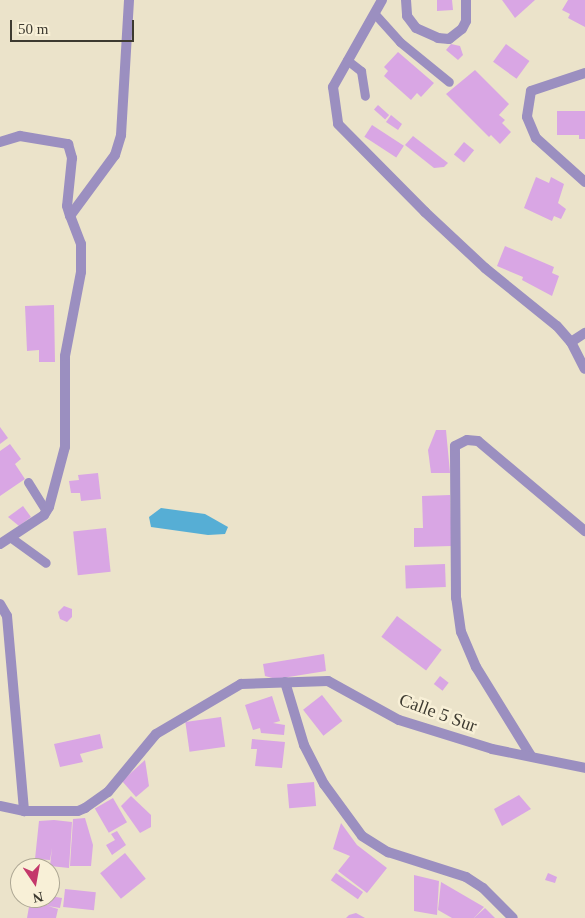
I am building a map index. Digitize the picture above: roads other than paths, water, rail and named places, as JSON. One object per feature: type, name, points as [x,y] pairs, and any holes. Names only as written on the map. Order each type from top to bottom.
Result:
[{"type":"street","points":[[70,216],[115,155],[121,135],[129,0]]},
{"type":"street","points":[[382,0],[333,87],[341,129],[485,268],[557,326],[571,342],[585,369]]},
{"type":"street","points":[[406,0],[407,16],[416,28],[438,38],[449,38],[462,29],[466,21],[466,0]]},
{"type":"street","points":[[585,73],[531,91],[527,117],[536,138],[585,182]]},
{"type":"street","points":[[0,142],[20,136],[68,144],[72,158],[67,206],[81,244],[81,272],[65,356],[65,447],[46,511],[0,544]]},
{"type":"street","points":[[571,342],[585,333]]},
{"type":"street","points":[[531,756],[476,667],[461,632],[456,598],[455,446],[467,440],[478,441],[585,531]]},
{"type":"street","points":[[0,604],[7,616],[24,811]]},
{"type":"street","name":"Calle 5 Sur","points":[[0,806],[24,811],[78,811],[85,808],[108,792],[156,734],[241,684],[328,681],[400,720],[492,749],[585,768]]},
{"type":"street","points":[[285,682],[304,745],[324,784],[362,836],[388,852],[466,877],[483,888],[513,918]]},
{"type":"lane","points":[[374,14],[400,42],[449,82]]},
{"type":"lane","points":[[347,60],[361,71],[365,96]]},
{"type":"lane","points":[[28,482],[46,511]]},
{"type":"lane","points":[[10,537],[46,563]]},
{"type":"water","points":[[161,508],[205,514],[228,527],[225,534],[208,535],[151,527],[149,517]]}]
